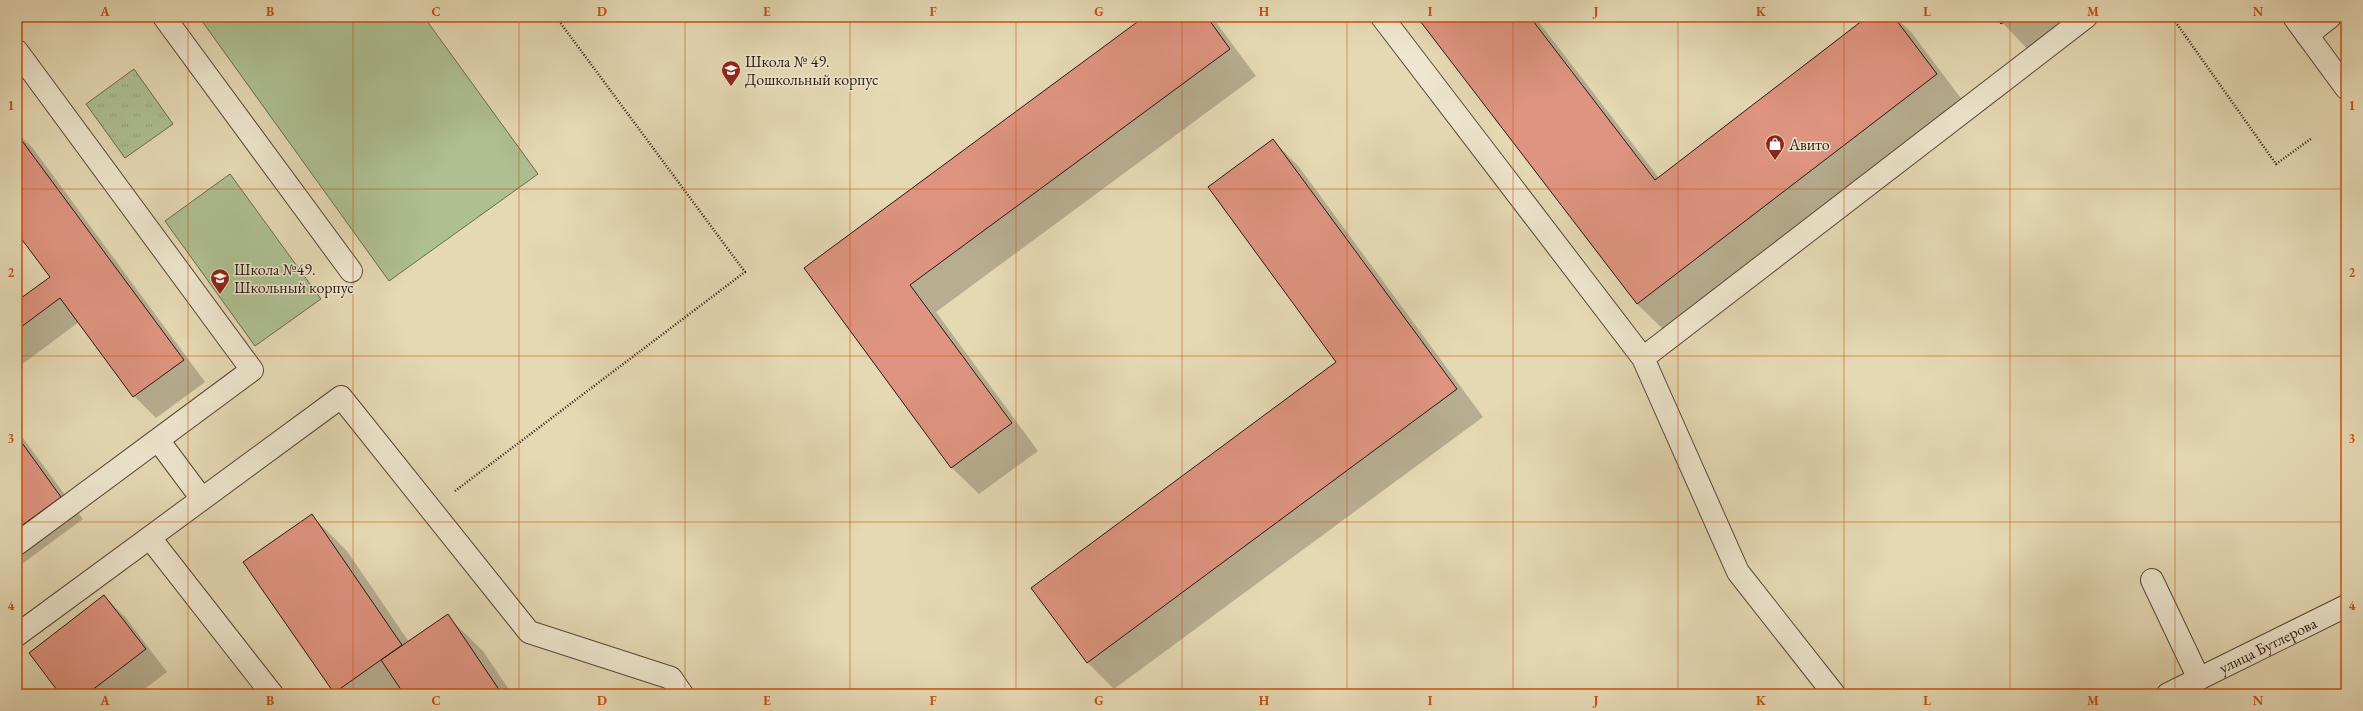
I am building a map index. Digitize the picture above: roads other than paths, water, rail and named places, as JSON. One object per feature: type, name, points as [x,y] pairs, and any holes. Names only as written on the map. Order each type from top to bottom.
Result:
[{"type":"street","points":[[164,17],[351,270]]},
{"type":"street","points":[[1382,17],[1643,358],[1738,572],[1834,694]]},
{"type":"street","points":[[1643,358],[2086,17]]},
{"type":"street","points":[[2294,17],[2346,88]]},
{"type":"street","points":[[2306,35],[2330,17]]},
{"type":"street","points":[[17,50],[252,370],[17,544]]},
{"type":"street","points":[[17,635],[341,396],[430,510],[529,632],[670,678],[682,694]]},
{"type":"street","points":[[158,440],[202,499]]},
{"type":"street","points":[[150,538],[272,694]]},
{"type":"street","points":[[2152,580],[2199,679]]},
{"type":"street","name":"улица Бутлерова","points":[[2168,694],[2346,606]]},
{"type":"place","name":"Школа № 49. Дошкольный корпус","points":[[731,87]]},
{"type":"place","name":"Авито","points":[[1775,161]]},
{"type":"place","name":"Школа №49. Школьный корпус","points":[[220,295]]}]
